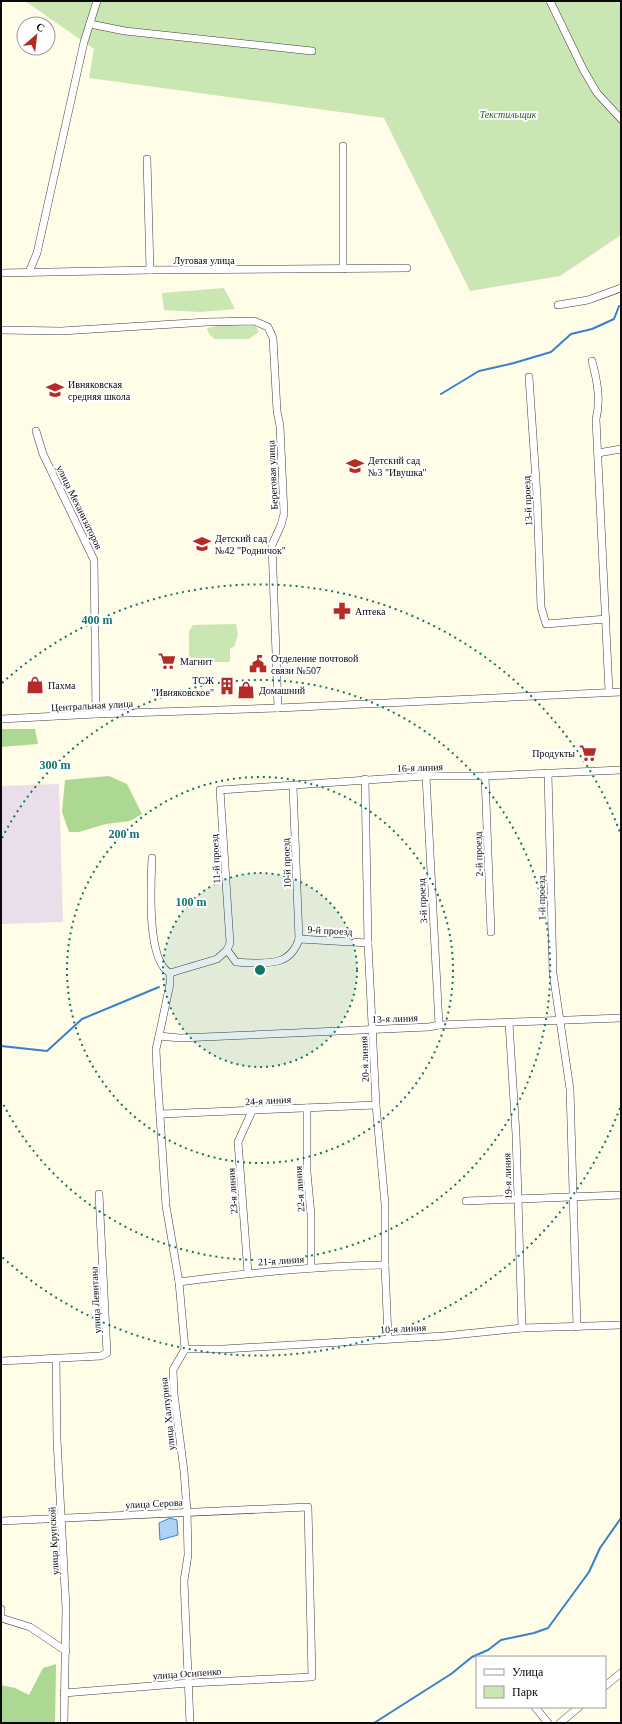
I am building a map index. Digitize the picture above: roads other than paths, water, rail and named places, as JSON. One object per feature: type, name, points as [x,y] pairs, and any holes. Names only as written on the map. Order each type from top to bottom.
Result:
[{"type":"street","points":[[28,272],[37,253],[84,42],[97,1]]},
{"type":"street","points":[[550,1],[597,93],[621,119]]},
{"type":"street","points":[[90,24],[125,31],[312,51]]},
{"type":"street","points":[[343,146],[343,269]]},
{"type":"street","points":[[147,158],[150,270]]},
{"type":"street","name":"Луговая улица","points":[[1,273],[407,268]]},
{"type":"street","points":[[558,305],[588,300],[621,288]]},
{"type":"street","name":"Береговая улица","points":[[1,330],[61,331],[206,322],[254,321],[268,327],[272,334],[277,411],[280,426],[284,514],[272,545],[278,666],[278,708]]},
{"type":"street","points":[[592,361],[598,392],[596,419],[609,692],[621,692]]},
{"type":"street","name":"13-й проезд","points":[[529,377],[537,496],[541,607],[546,624],[606,619]]},
{"type":"street","name":"улица Механизаторов","points":[[36,431],[43,454],[94,560],[96,714]]},
{"type":"street","points":[[598,453],[621,449]]},
{"type":"street","name":"Центральная улица","points":[[1,719],[96,714],[278,708],[609,692]]},
{"type":"street","name":"16-я линия","points":[[220,790],[293,786],[365,779],[426,776],[485,776],[621,770]]},
{"type":"street","name":"1-й проезд","points":[[548,773],[554,973],[570,1089],[577,1327]]},
{"type":"street","name":"3-й проезд","points":[[426,776],[439,1025]]},
{"type":"street","name":"2-й проезд","points":[[485,776],[491,932]]},
{"type":"street","name":"20-я линия","points":[[365,779],[368,943],[376,1105],[385,1204],[384,1266],[388,1338]]},
{"type":"street","name":"10-й проезд","points":[[293,786],[299,939]]},
{"type":"street","name":"11-й проезд","points":[[220,790],[230,943],[227,950]]},
{"type":"street","points":[[152,858],[150,892],[154,939],[160,962],[164,969],[170,973],[217,960],[227,950]]},
{"type":"street","name":"9-й проезд","points":[[227,950],[236,962],[250,964],[281,961],[297,947],[299,939],[368,943]]},
{"type":"street","points":[[170,973],[170,984],[156,1049],[156,1064],[161,1114],[166,1206],[179,1282],[185,1349]]},
{"type":"street","name":"13-я линия","points":[[159,1036],[169,1038],[621,1018]]},
{"type":"street","name":"19-я линия","points":[[509,1023],[518,1198],[522,1328]]},
{"type":"street","name":"24-я линия","points":[[161,1114],[376,1105]]},
{"type":"street","name":"22-я линия","points":[[307,1108],[307,1172],[311,1215],[311,1268]]},
{"type":"street","name":"23-я линия","points":[[248,1273],[238,1142],[252,1111]]},
{"type":"street","name":"улица Левитана","points":[[56,1359],[101,1356],[108,1352],[99,1194]]},
{"type":"street","points":[[466,1201],[621,1195]]},
{"type":"street","name":"21-я линия","points":[[179,1282],[248,1273],[311,1268],[384,1266]]},
{"type":"street","name":"10-я линия","points":[[185,1349],[224,1349],[388,1338],[444,1336],[522,1328],[621,1325]]},
{"type":"street","name":"улица Халтурина","points":[[185,1349],[173,1370],[174,1394],[184,1471],[187,1511],[188,1555],[184,1581],[190,1723]]},
{"type":"street","points":[[1,1361],[56,1359]]},
{"type":"street","name":"улица Крупской","points":[[56,1359],[58,1440],[66,1608],[64,1723]]},
{"type":"street","name":"улица Серова","points":[[1,1521],[187,1511],[308,1507],[312,1676]]},
{"type":"street","points":[[1,1609],[1,1618],[30,1627],[66,1651]]},
{"type":"street","points":[[606,1685],[621,1673]]},
{"type":"street","name":"улица Осипенко","points":[[64,1693],[189,1683],[312,1676]]},
{"type":"street","points":[[536,1708],[548,1723]]},
{"type":"street","points":[[560,1723],[578,1708]]},
{"type":"water","points":[[170,1518],[177,1520],[178,1535],[160,1540],[159,1523]]},
{"type":"waterway","points":[[441,394],[479,371],[551,352],[571,334],[592,329],[614,319],[619,306]]},
{"type":"waterway","points":[[1,1046],[47,1051],[82,1019],[159,987]]},
{"type":"waterway","points":[[374,1723],[451,1674],[472,1657],[488,1650],[501,1640],[534,1633],[548,1628],[589,1572],[600,1548],[621,1518]]},
{"type":"place","name":"Ивняковская средняя школа","points":[[55,390]]},
{"type":"place","name":"Детский сад №3 \"Ивушка\"","points":[[355,466]]},
{"type":"place","name":"Детский сад №42 \"Родничок\"","points":[[202,544]]},
{"type":"place","name":"Аптека","points":[[342,611]]},
{"type":"place","name":"Магнит","points":[[167,661]]},
{"type":"place","name":"Отделение почтовой связи №507","points":[[258,664]]},
{"type":"place","name":"Пахма","points":[[35,685]]},
{"type":"place","name":"ТСЖ \"Ивняковское\"","points":[[227,686]]},
{"type":"place","name":"Домашний","points":[[246,690]]},
{"type":"place","name":"Продукты","points":[[588,753]]},
{"type":"park label","name":"Текстильщик","points":[[508,114]]}]
